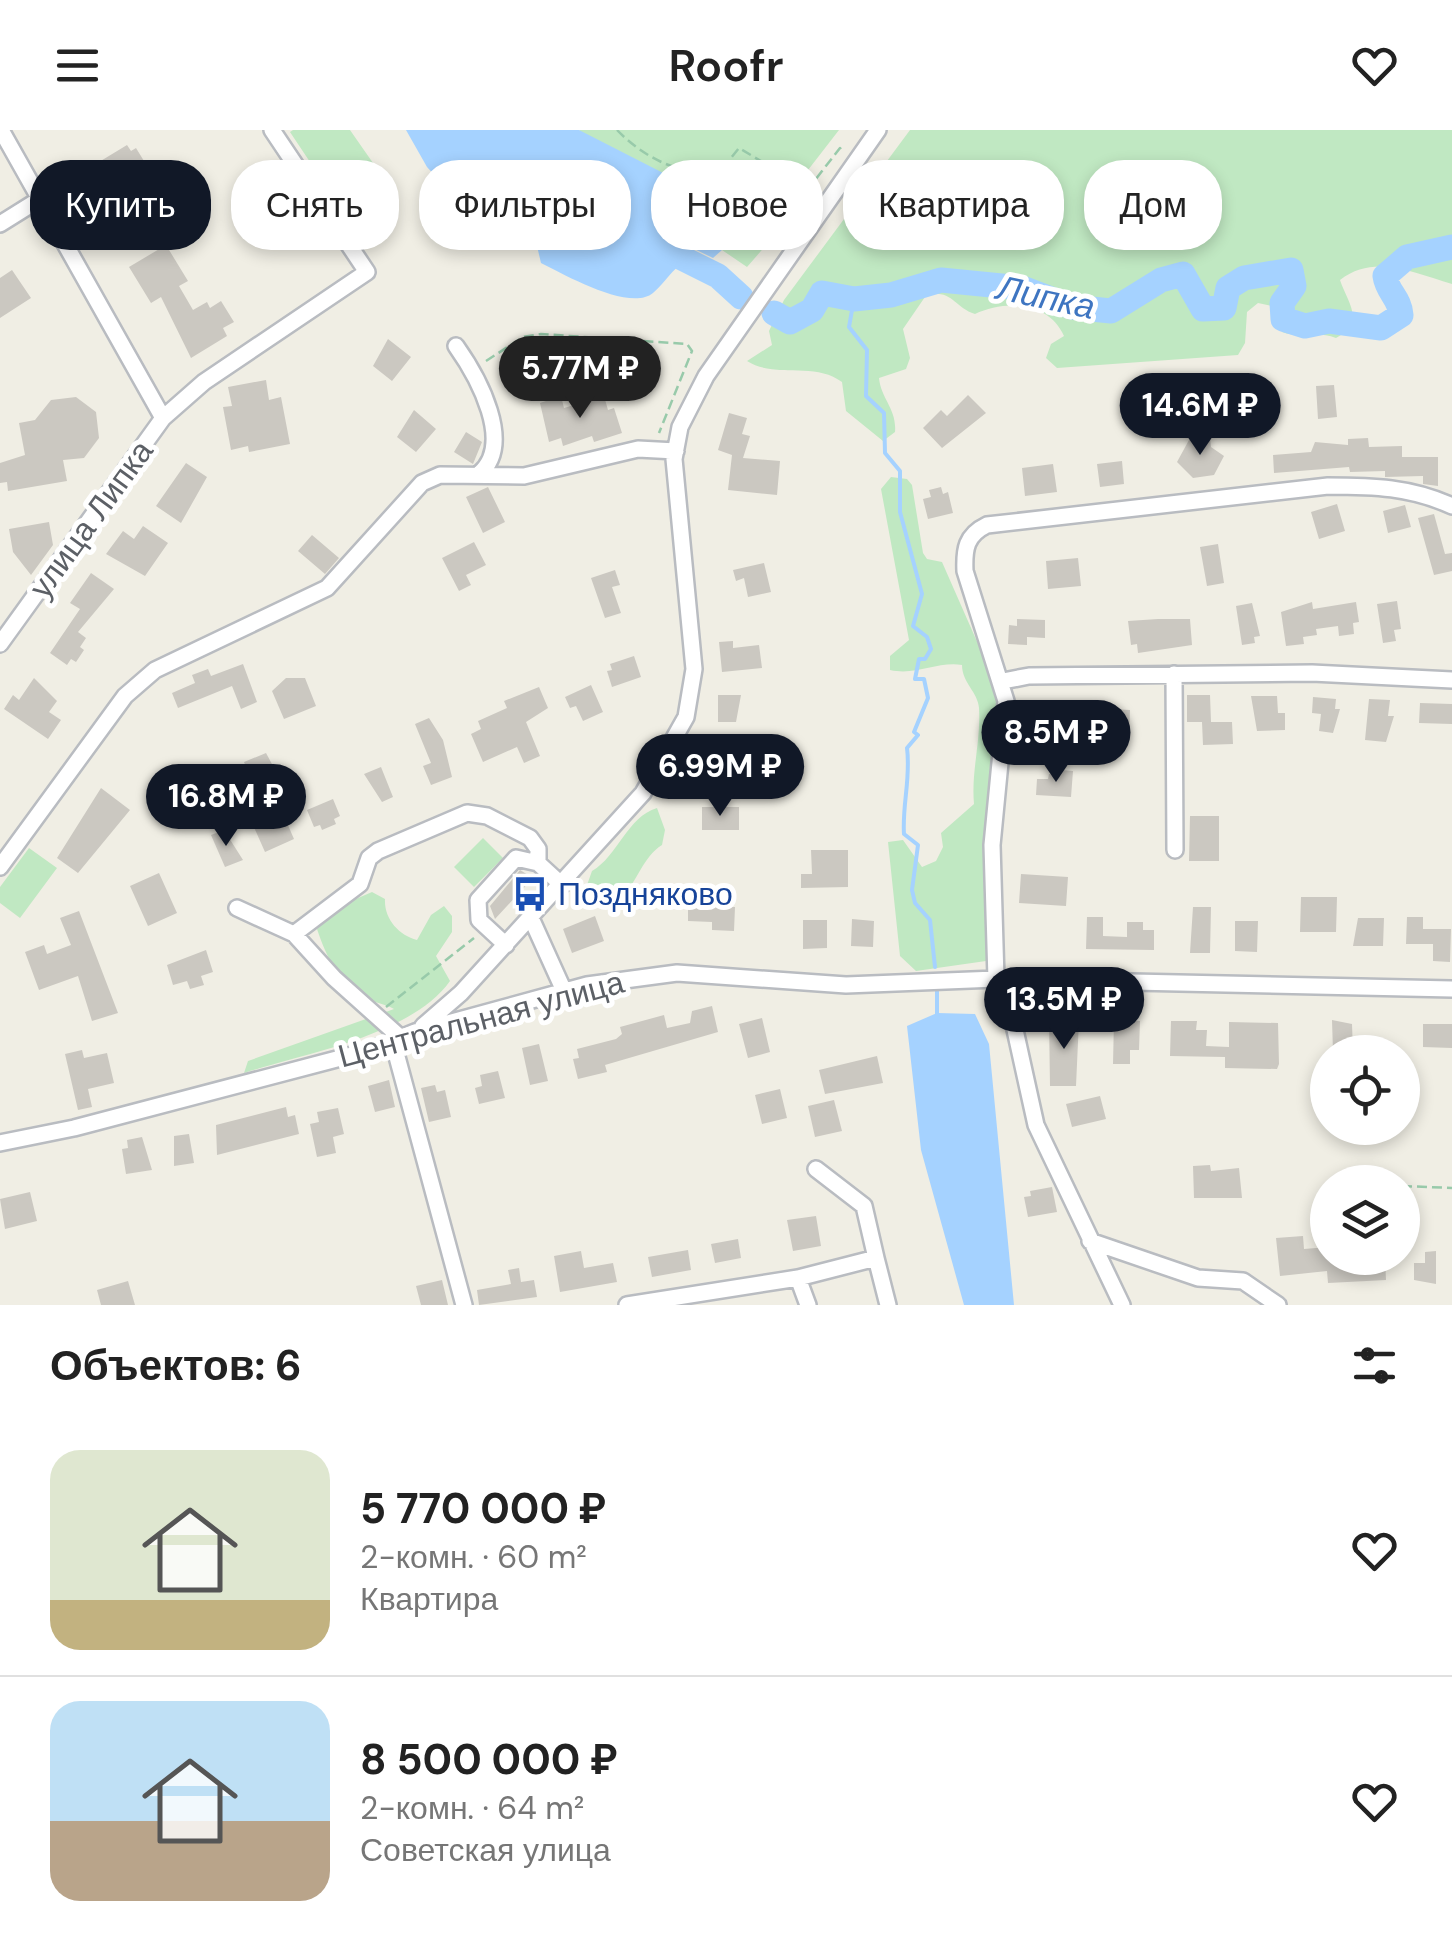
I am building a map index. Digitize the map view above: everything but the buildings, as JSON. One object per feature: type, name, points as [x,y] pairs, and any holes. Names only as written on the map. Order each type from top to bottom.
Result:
[{"type":"street","name":"улица Липка","points":[[1,130],[30,181]]},
{"type":"street","points":[[163,418],[204,382],[367,272],[272,130]]},
{"type":"street","points":[[855,160],[878,130]]},
{"type":"street","points":[[403,1038],[461,993],[506,945],[642,793],[668,755],[692,695],[667,450],[706,376],[843,177]]},
{"type":"street","points":[[0,224],[30,204]]},
{"type":"street","name":"улица Липка","points":[[0,644],[163,418],[69,250]]},
{"type":"street","points":[[456,346],[472,369],[497,444],[490,465],[479,474]]},
{"type":"street","points":[[0,868],[126,696],[155,670],[327,588],[422,483],[440,475],[524,476],[620,452],[667,450]]},
{"type":"street","points":[[1122,1305],[1036,1126],[1000,980],[992,845],[1006,701],[1004,681],[970,592],[964,552],[968,540],[987,525],[1328,486],[1395,488],[1424,493],[1452,506]]},
{"type":"street","points":[[1004,681],[1028,676],[1312,672],[1452,680]]},
{"type":"street","points":[[1174,674],[1175,850]]},
{"type":"street","points":[[294,934],[360,884],[369,858],[378,851],[467,813],[487,816],[530,838],[538,849],[538,863]]},
{"type":"street","points":[[506,945],[478,920],[478,900],[516,858],[538,863],[562,885]]},
{"type":"street","points":[[237,908],[294,934],[374,1016],[403,1038],[464,1305]]},
{"type":"street","points":[[531,918],[564,991]]},
{"type":"street","name":"Центральная улица","points":[[0,1143],[74,1128],[564,991],[677,973],[846,985],[1000,980],[1452,990]]},
{"type":"street","points":[[816,1169],[864,1206],[888,1305]]},
{"type":"street","points":[[1090,1241],[1198,1278],[1243,1281],[1278,1305]]},
{"type":"street","points":[[627,1305],[798,1278],[876,1258]]},
{"type":"street","points":[[798,1278],[808,1305]]},
{"type":"path","points":[[617,130],[629,143],[688,176],[719,173],[739,148],[808,189],[840,148],[853,160]]},
{"type":"path","points":[[472,369],[524,337],[541,334],[687,344],[692,351],[659,430],[667,450]]},
{"type":"path","points":[[374,1016],[487,928]]},
{"type":"path","points":[[1420,1187],[1452,1188]]},
{"type":"green space","points":[[350,130],[371,160],[309,160],[290,132]]},
{"type":"green space","points":[[579,130],[839,130],[816,160],[651,160],[651,186],[631,170],[631,160],[618,160]]},
{"type":"green space","points":[[910,130],[1452,130],[1452,284],[1395,268],[1367,268],[1340,280],[1353,319],[1336,338],[1282,332],[1272,306],[1258,303],[1247,312],[1245,343],[1238,355],[1057,368],[1046,358],[1051,344],[1064,336],[1048,316],[1012,306],[975,314],[943,294],[927,294],[903,329],[910,358],[906,369],[879,378],[895,424],[895,432],[883,441],[846,411],[842,382],[820,372],[770,369],[747,361],[772,345],[769,331],[784,300],[843,220],[843,250],[1064,250],[1064,160],[888,160]]},
{"type":"green space","points":[[722,250],[762,250],[747,267]]},
{"type":"green space","points":[[891,477],[907,479],[912,485],[923,553],[927,559],[942,562],[993,678],[997,707],[985,847],[986,961],[916,971],[900,956],[888,842],[903,840],[922,867],[936,861],[943,847],[941,833],[974,804],[979,708],[962,665],[890,670],[890,656],[909,640],[881,489]]},
{"type":"green space","points":[[657,808],[665,830],[662,845],[623,896],[593,897],[587,885],[592,871],[638,820]]},
{"type":"green space","points":[[483,838],[503,858],[474,887],[454,867]]},
{"type":"green space","points":[[29,848],[57,868],[20,918],[0,903],[0,887]]},
{"type":"green space","points":[[372,892],[385,899],[394,925],[417,940],[431,915],[444,906],[452,916],[452,932],[436,956],[450,981],[433,1000],[384,1029],[244,1073],[248,1061],[394,1009],[363,997],[340,976],[317,929],[335,908]]},
{"type":"water","points":[[406,130],[579,130],[651,167],[651,250],[680,250],[687,261],[643,298],[597,290],[541,263],[538,250],[631,250],[631,160],[423,160]]},
{"type":"water","points":[[696,250],[722,250],[713,258]]},
{"type":"water","points":[[937,1013],[975,1014],[989,1044],[1014,1305],[964,1305],[921,1150],[907,1026]]},
{"type":"waterway","name":"Липка","points":[[774,313],[790,322],[812,310],[822,293],[854,299],[891,295],[941,280],[1022,288],[1072,307],[1111,311],[1161,280],[1183,274],[1203,309],[1224,308],[1228,288],[1244,278],[1291,270],[1294,286],[1282,303],[1283,319],[1305,326],[1329,321],[1381,328],[1401,315],[1385,276],[1407,257],[1452,247]]},
{"type":"waterway","name":"Липка","points":[[666,250],[718,276],[741,297]]},
{"type":"waterway","points":[[854,299],[849,327],[867,350],[866,396],[884,413],[885,453],[900,471],[900,512],[922,594],[913,626],[927,637],[931,649],[925,659],[919,659],[915,679],[924,679],[928,698],[914,732],[918,735],[907,748],[904,834],[918,845],[912,890],[915,903],[930,920],[935,967]]},
{"type":"waterway","points":[[937,987],[937,1014]]},
{"type":"place","name":"Поздняково","points":[[530,894]]}]
